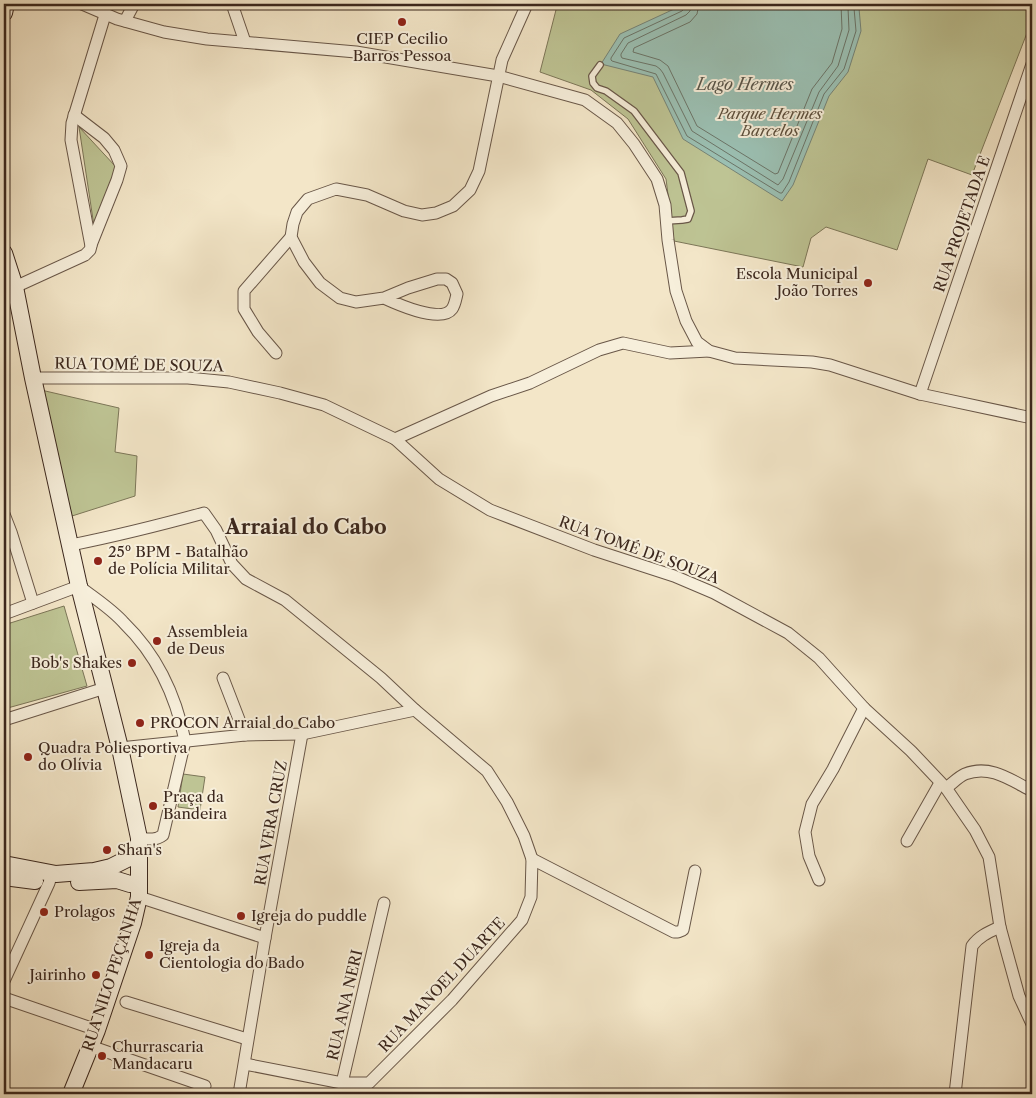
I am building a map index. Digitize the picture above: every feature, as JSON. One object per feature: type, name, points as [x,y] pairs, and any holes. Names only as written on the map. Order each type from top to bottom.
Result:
[{"type":"main road","points":[[4,13],[6,4]]},
{"type":"main road","name":"RUA NILO PEÇANHA","points":[[5,261],[15,287],[79,586],[120,748],[139,846],[139,891],[133,923],[97,1030],[71,1094]]},
{"type":"main road","points":[[112,873],[139,846]]},
{"type":"main road","points":[[4,864],[51,878]]},
{"type":"main road","points":[[4,877],[51,878],[94,871],[112,873],[139,891]]},
{"type":"street","points":[[82,4],[125,22],[164,32],[207,39],[356,52],[498,76],[586,100],[617,123],[634,144],[657,179],[665,205],[676,291],[686,321],[698,342],[708,351]]},
{"type":"street","points":[[125,22],[134,4]]},
{"type":"street","points":[[232,4],[245,42]]},
{"type":"street","points":[[276,353],[258,332],[244,310],[244,291],[291,237],[297,212],[308,200],[336,189],[367,195],[404,211],[422,215],[436,213],[453,206],[470,190],[479,171],[502,60],[527,4]]},
{"type":"street","points":[[91,246],[71,140],[74,115],[105,15]]},
{"type":"street","name":"RUA PROJETADA E","points":[[920,394],[1032,64]]},
{"type":"street","points":[[15,287],[85,255],[90,250],[117,180],[121,166],[114,150],[104,138],[74,115]]},
{"type":"street","points":[[291,237],[304,262],[320,284],[340,298],[356,302],[384,298],[437,279],[446,279],[452,283],[458,294],[452,309],[446,313],[434,314],[405,307],[384,298]]},
{"type":"street","points":[[394,439],[490,396],[530,383],[599,350],[623,343],[670,353],[708,351],[736,358],[812,362],[830,365],[920,394],[1032,418]]},
{"type":"street","name":"RUA TOMÉ DE SOUZA","points":[[33,378],[188,378],[229,382],[324,405],[394,439],[440,479],[490,510],[594,550],[674,576],[714,593],[788,634],[818,658],[864,708],[911,751],[943,786],[975,830],[989,857],[1000,927],[1019,996],[1032,1024]]},
{"type":"street","name":"RUA MANOEL DUARTE","points":[[71,545],[152,527],[204,512],[216,530],[232,564],[246,580],[285,600],[381,678],[415,710],[487,771],[507,802],[524,836],[532,859],[531,897],[522,920],[452,1000],[370,1083],[362,1094]]},
{"type":"street","points":[[4,514],[33,603]]},
{"type":"street","points":[[4,614],[79,586],[124,622],[151,654],[173,697],[181,720],[185,741],[163,835],[139,846]]},
{"type":"street","points":[[223,678],[245,735]]},
{"type":"street","points":[[4,720],[105,688]]},
{"type":"street","points":[[819,880],[809,856],[805,832],[812,804],[864,708]]},
{"type":"street","points":[[120,748],[245,735],[302,734],[415,710]]},
{"type":"street","name":"RUA VERA CRUZ","points":[[238,1094],[245,1064],[247,1039],[302,734]]},
{"type":"street","points":[[907,841],[943,786],[963,775],[977,770],[998,772],[1032,791]]},
{"type":"street","points":[[532,859],[674,932],[683,930],[695,871]]},
{"type":"street","points":[[4,982],[51,878]]},
{"type":"street","points":[[139,891],[265,938]]},
{"type":"street","name":"RUA ANA NERI","points":[[342,1084],[384,903]]},
{"type":"street","points":[[955,1094],[972,946],[980,937],[1000,927]]},
{"type":"street","points":[[4,998],[97,1030]]},
{"type":"street","points":[[126,1002],[247,1039]]},
{"type":"street","points":[[90,1046],[205,1086]]},
{"type":"street","points":[[245,1064],[342,1084],[370,1083]]},
{"type":"lane","points":[[600,65],[592,76],[593,83],[597,88],[606,91],[634,111],[681,173],[691,211],[688,218],[666,221]]},
{"type":"green space","name":"Parque Hermes Barcelos","points":[[563,4],[1032,4],[1032,20],[972,175],[928,159],[897,250],[826,227],[811,238],[803,267],[674,241],[666,179],[628,119],[591,90],[540,72],[557,6]]},
{"type":"green space","points":[[79,127],[116,167],[94,226]]},
{"type":"green space","points":[[41,390],[119,408],[115,452],[137,456],[135,496],[72,516]]},
{"type":"green space","points":[[64,606],[87,686],[4,709],[4,625]]},
{"type":"green space","points":[[183,774],[205,777],[200,810],[178,807]]},
{"type":"water","name":"Lago Hermes","points":[[685,4],[861,4],[859,8],[861,31],[848,72],[829,96],[793,185],[782,201],[683,139],[653,77],[601,64],[620,34]]},
{"type":"place","name":"CIEP Cecilio Barros Pessoa","points":[[402,22]]},
{"type":"place","name":"Escola Municipal João Torres","points":[[868,283]]},
{"type":"place","name":"25º BPM - Batalhão de Polícia Militar","points":[[98,561]]},
{"type":"place","name":"Assembleia de Deus","points":[[157,641]]},
{"type":"place","name":"Bob's Shakes","points":[[132,663]]},
{"type":"place","name":"PROCON Arraial do Cabo","points":[[140,723]]},
{"type":"place","name":"Quadra Poliesportiva do Olívia","points":[[28,757]]},
{"type":"place","name":"Praça da Bandeira","points":[[153,806]]},
{"type":"place","name":"Shan's","points":[[107,850]]},
{"type":"place","name":"Prolagos","points":[[44,912]]},
{"type":"place","name":"Igreja do puddle","points":[[241,916]]},
{"type":"place","name":"Igreja da Cientologia do Bado","points":[[149,955]]},
{"type":"place","name":"Jairinho","points":[[96,975]]},
{"type":"place","name":"Churrascaria Mandacaru","points":[[102,1056]]},
{"type":"district","name":"Arraial do Cabo","points":[[306,527]]}]
